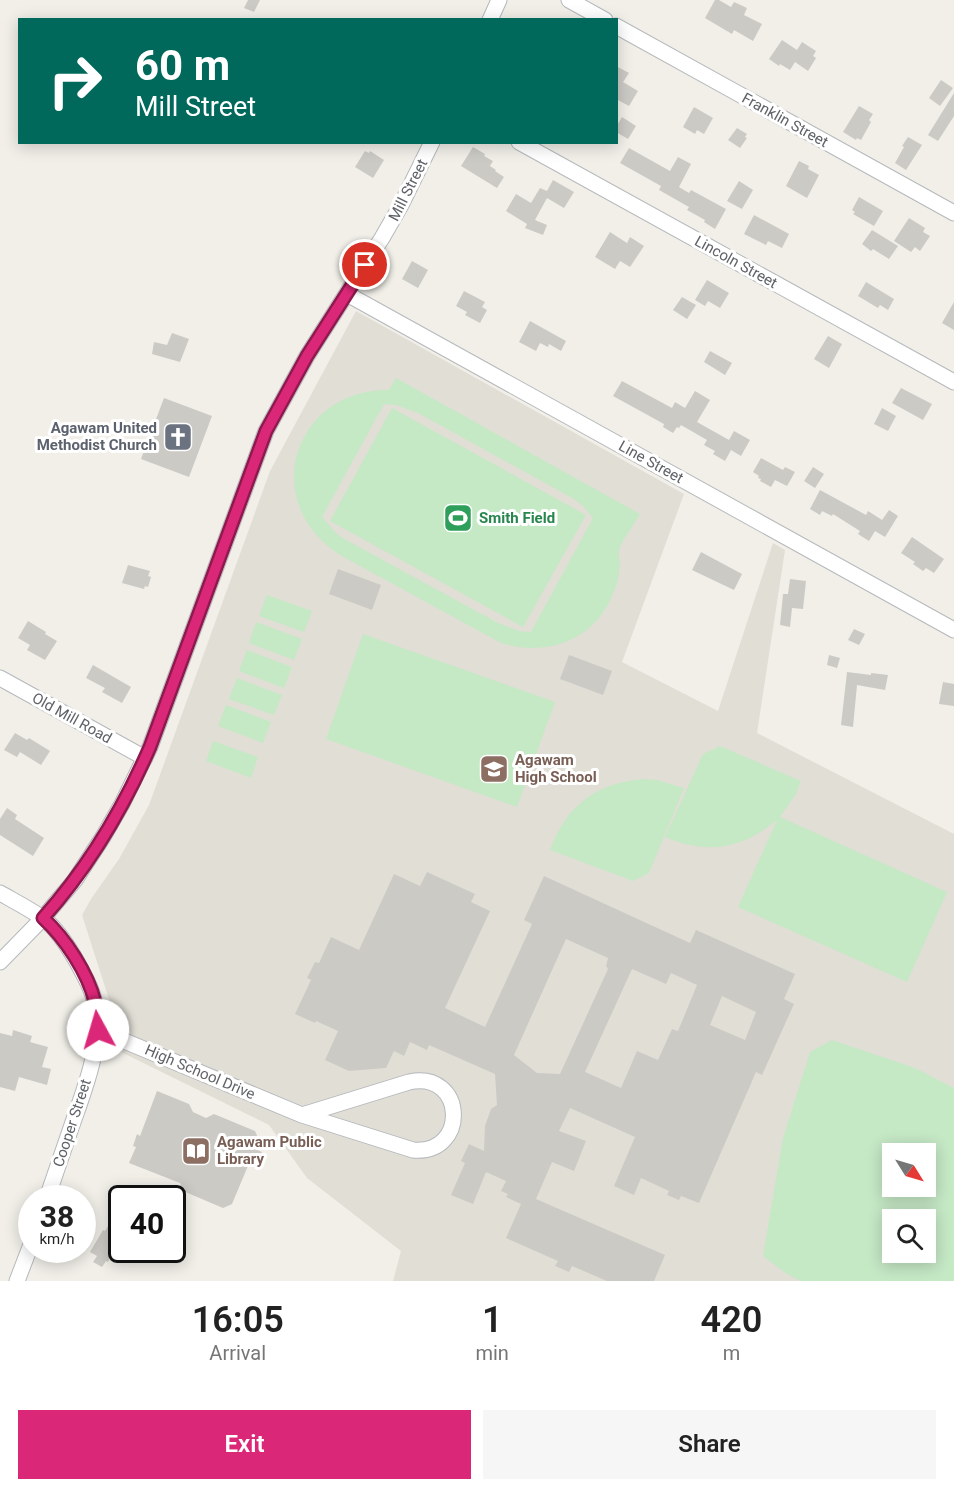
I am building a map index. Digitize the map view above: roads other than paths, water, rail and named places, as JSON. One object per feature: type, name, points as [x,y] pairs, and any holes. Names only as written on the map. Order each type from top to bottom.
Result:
[{"type":"street","points":[[491,18],[499,0]]},
{"type":"street","points":[[569,0],[600,18]]},
{"type":"street","name":"Franklin Street","points":[[618,27],[954,213]]},
{"type":"street","name":"Mill Street","points":[[0,962],[70,887],[113,820],[145,758],[266,431],[307,356],[401,205],[431,144]]},
{"type":"street","name":"Lincoln Street","points":[[523,144],[954,382]]},
{"type":"street","name":"Line Street","points":[[346,294],[954,630]]},
{"type":"street","name":"Old Mill Road","points":[[0,678],[145,758]]},
{"type":"street","name":"Cooper Street","points":[[0,893],[43,918],[60,935],[88,984],[96,1007],[98,1030],[95,1049],[82,1096],[51,1185]]},
{"type":"street","name":"High School Drive","points":[[98,1030],[302,1114],[408,1149],[418,1151],[432,1148],[444,1140],[450,1132],[454,1118],[452,1103],[444,1090],[435,1084],[419,1080],[302,1114]]},
{"type":"street","points":[[17,1281],[24,1263]]},
{"type":"place","name":"Agawam United Methodist Church","points":[[178,437]]},
{"type":"place","name":"Smith Field","points":[[458,518]]},
{"type":"place","name":"Agawam High School","points":[[494,769]]},
{"type":"place","name":"Agawam Public Library","points":[[196,1151]]}]
